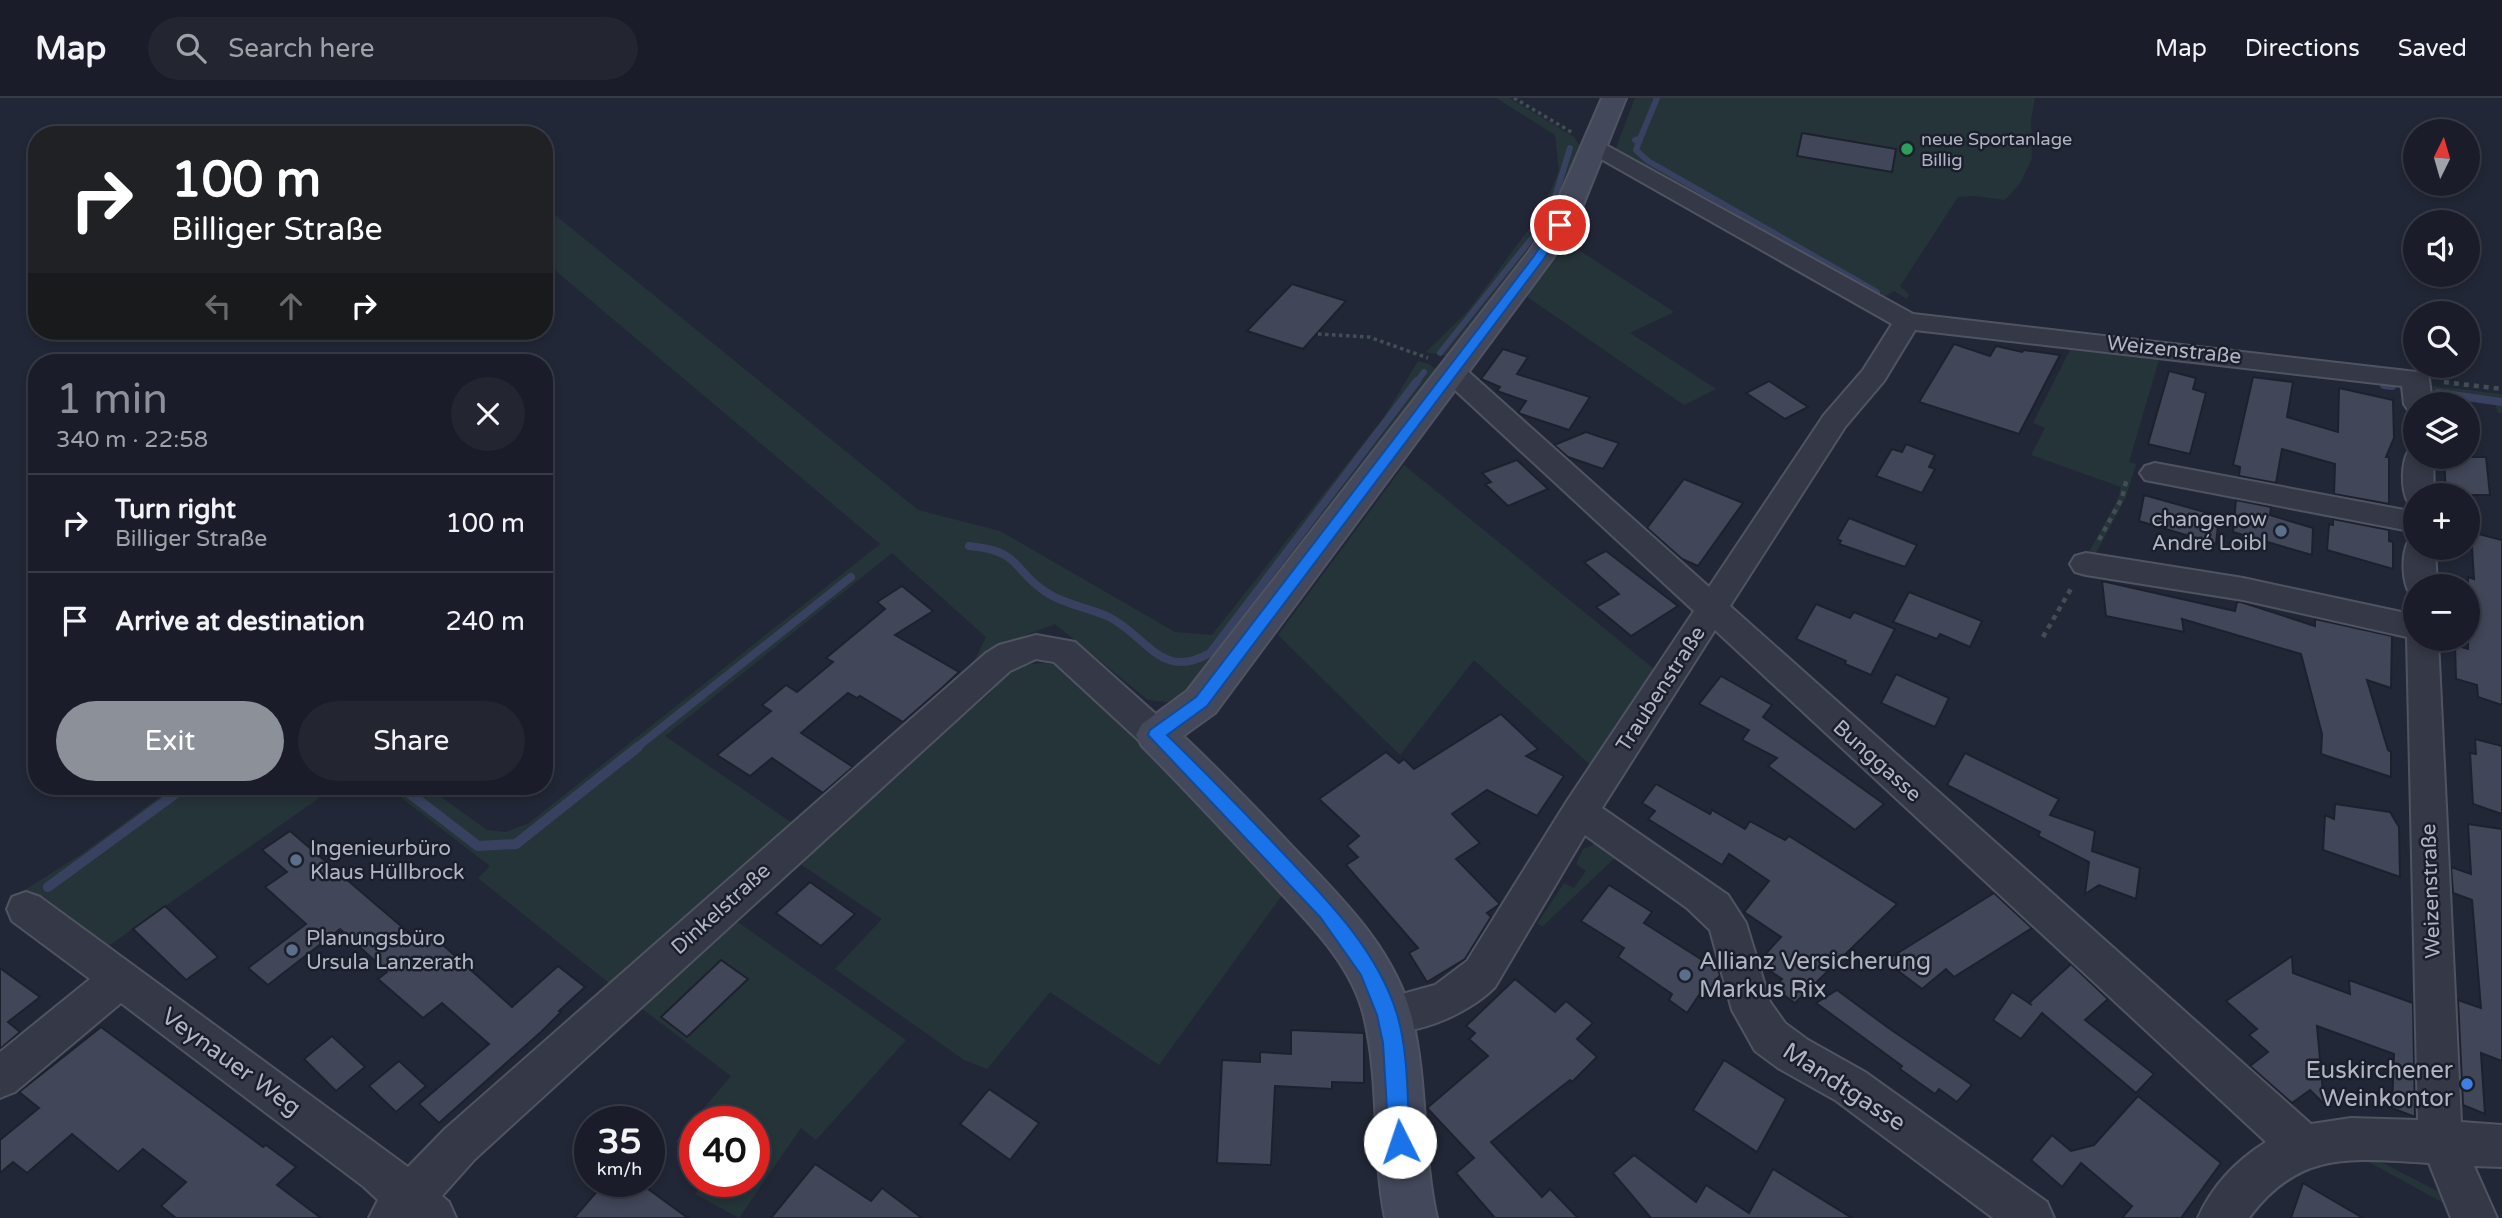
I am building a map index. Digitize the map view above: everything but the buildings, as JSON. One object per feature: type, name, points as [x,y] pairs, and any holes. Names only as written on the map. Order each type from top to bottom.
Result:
[{"type":"street","points":[[1411,1218],[1404,1183],[1392,1043],[1387,1015],[1369,970],[1326,912],[1213,790],[1156,735],[1201,702],[1553,239],[1614,98]]},
{"type":"street","name":"Weizenstraße","points":[[1595,146],[1881,309],[1907,321],[2417,391]]},
{"type":"street","name":"Traubenstraße","points":[[1387,1015],[1441,1003],[1472,985],[1580,812],[1834,421],[1879,367],[1907,321]]},
{"type":"street","name":"Bunggasse","points":[[1454,370],[1712,611],[2303,1146]]},
{"type":"street","points":[[2174,481],[2403,520]]},
{"type":"street","points":[[2086,564],[2243,589],[2403,624]]},
{"type":"street","name":"Dinkelstraße","points":[[412,1211],[460,1144],[963,691],[1011,654],[1036,647],[1063,650],[1156,735]]},
{"type":"street","name":"Weizenstraße","points":[[2422,651],[2442,1143]]},
{"type":"street","name":"Mandtgasse","points":[[1580,812],[1701,896],[1721,915],[1727,923],[1752,1010],[1770,1037],[1793,1054],[1850,1086],[2031,1218]]},
{"type":"street","name":"Veynauer Weg","points":[[26,909],[380,1171],[412,1211]]},
{"type":"street","points":[[0,1078],[119,980]]},
{"type":"street","points":[[2221,1218],[2244,1187],[2263,1169],[2303,1146],[2322,1141],[2364,1138],[2502,1146]]},
{"type":"street","points":[[2442,1143],[2474,1218]]},
{"type":"path","points":[[1514,98],[1595,146]]},
{"type":"path","points":[[1318,334],[1369,337],[1454,370]]},
{"type":"path","points":[[2417,391],[2502,389]]},
{"type":"path","points":[[2043,637],[2122,498],[2130,468],[2174,481]]},
{"type":"shaded area","points":[[1496,98],[1509,98],[1574,137],[1581,148],[1550,225],[1452,352],[1447,356],[1426,352],[1467,312],[1541,213],[1559,171],[1555,135]]},
{"type":"shaded area","points":[[1635,98],[2035,98],[2031,120],[2032,158],[2021,182],[2005,200],[1958,197],[1900,286],[1909,294],[1907,299],[1894,291],[1878,300],[1617,151]]},
{"type":"shaded area","points":[[553,213],[918,510],[1000,531],[1175,632],[1212,635],[1384,417],[1418,361],[1429,364],[1436,370],[1434,378],[1189,697],[1183,694],[1167,702],[1148,700],[1055,624],[1007,642],[975,659],[986,637],[892,553],[665,736],[795,825],[614,987],[478,878],[490,866],[398,795],[438,795],[487,830],[506,832],[529,823],[880,544],[553,269]]},
{"type":"shaded area","points":[[1568,243],[1674,312],[1630,333],[1716,389],[1684,405],[1526,296]]},
{"type":"shaded area","points":[[2070,350],[2159,360],[2129,462],[2136,464],[2126,497],[2095,555],[2088,554],[2118,499],[2121,487],[2031,455],[2045,428],[2033,423]]},
{"type":"shaded area","points":[[2428,387],[2502,394],[2502,413],[2497,412],[2495,400],[2480,398],[2480,392],[2427,392]]},
{"type":"shaded area","points":[[1404,465],[1659,673],[1596,770],[1474,660],[1400,755],[1278,635]]},
{"type":"shaded area","points":[[1030,664],[1056,665],[1073,676],[1109,707],[1288,887],[1159,1065],[1050,992],[987,1069],[964,1060],[835,969],[882,919],[799,863],[903,767],[988,695],[1010,672]]},
{"type":"shaded area","points":[[163,795],[323,795],[107,947],[44,897],[20,893],[80,855]]},
{"type":"shaded area","points":[[1595,844],[1622,851],[1543,926],[1537,924],[1564,883],[1574,888],[1586,871],[1576,864],[1583,849]]},
{"type":"shaded area","points":[[736,921],[906,1040],[816,1140],[801,1128],[770,1173],[770,1106],[706,1106],[731,1076],[641,1008]]},
{"type":"shaded area","points":[[2367,1161],[2379,1161],[2443,1194],[2449,1206]]},
{"type":"shaded area","points":[[700,1197],[753,1197],[739,1218]]},
{"type":"waterway","points":[[1640,139],[1657,98]]},
{"type":"waterway","points":[[1635,140],[1640,139]]},
{"type":"waterway","points":[[1640,139],[1636,150],[1648,161],[1877,292]]},
{"type":"waterway","points":[[1440,353],[1540,228],[1555,197],[1570,148]]},
{"type":"waterway","points":[[1416,383],[1424,372]]},
{"type":"waterway","points":[[969,546],[999,552],[1008,557],[1028,578],[1049,594],[1109,617],[1167,659],[1179,662],[1193,660],[1210,653],[1417,381]]},
{"type":"waterway","points":[[2384,385],[2392,386]]},
{"type":"waterway","points":[[2480,399],[2502,402]]},
{"type":"waterway","points":[[636,748],[851,577]]},
{"type":"waterway","points":[[412,795],[478,846],[516,844],[638,747]]},
{"type":"waterway","points":[[48,887],[174,795]]},
{"type":"place","name":"neue Sportanlage Billig","points":[[1907,149]]},
{"type":"place","name":"changenow André Loibl","points":[[2281,531]]},
{"type":"place","name":"Ingenieurbüro Klaus Hüllbrock","points":[[296,860]]},
{"type":"place","name":"Planungsbüro Ursula Lanzerath","points":[[292,950]]},
{"type":"place","name":"Allianz Versicherung Markus Rix","points":[[1685,975]]},
{"type":"place","name":"Euskirchener Weinkontor","points":[[2467,1084]]},
{"type":"route","points":[[1400,1142],[1392,1043],[1387,1015],[1369,970],[1326,912],[1196,772],[1156,735],[1201,702],[1539,258],[1560,225]]}]
